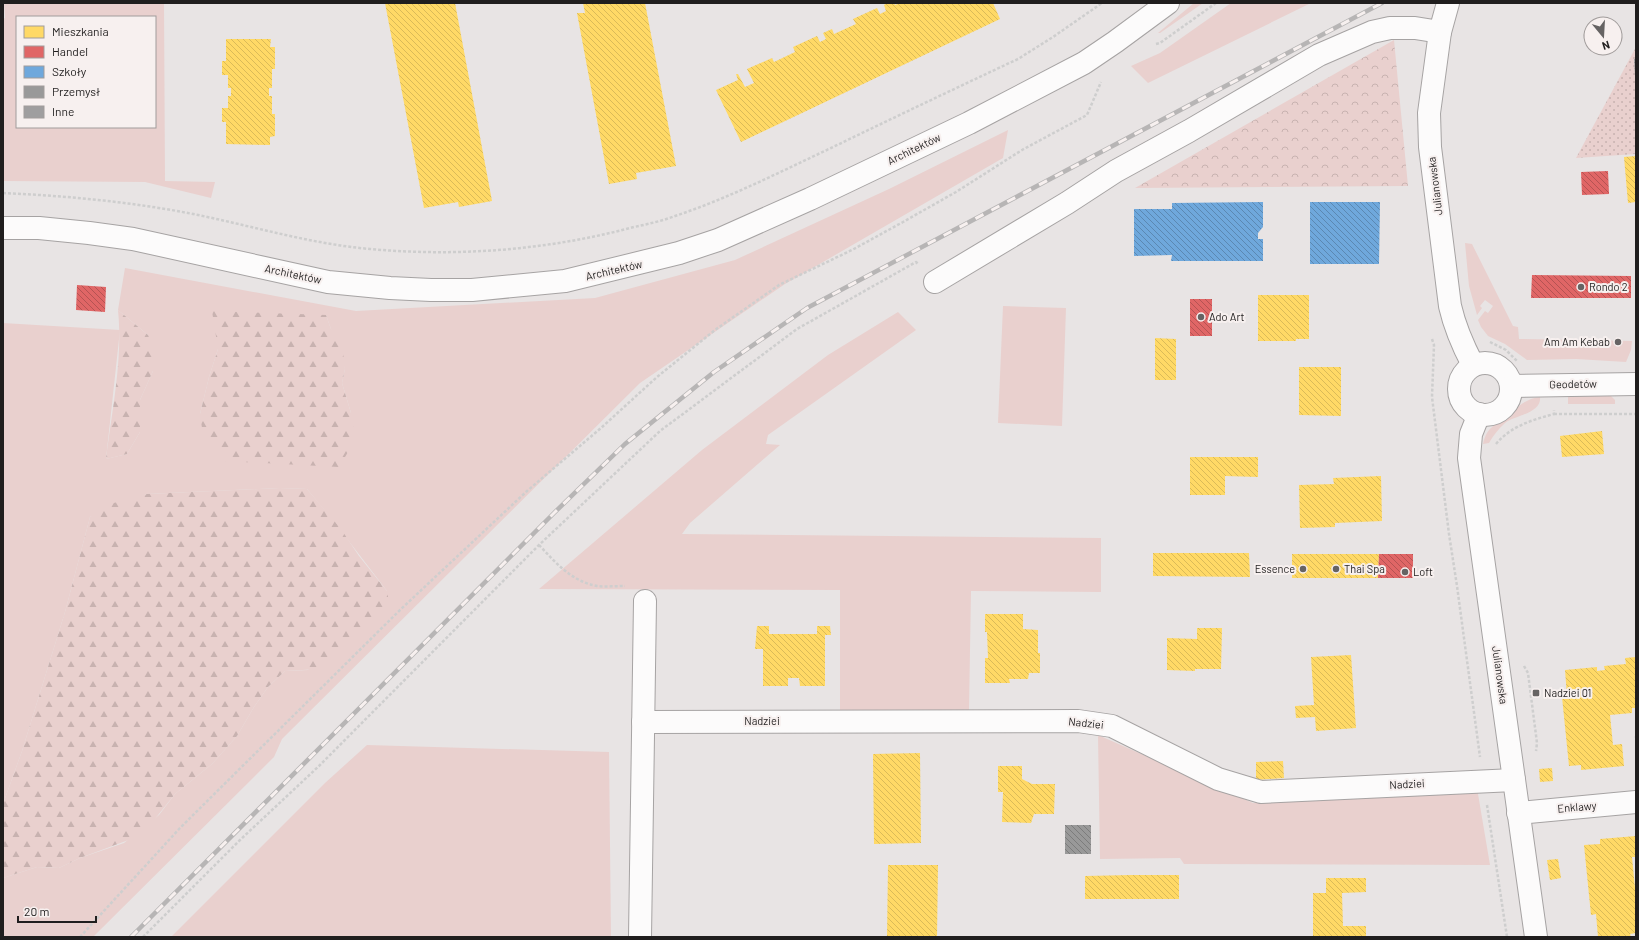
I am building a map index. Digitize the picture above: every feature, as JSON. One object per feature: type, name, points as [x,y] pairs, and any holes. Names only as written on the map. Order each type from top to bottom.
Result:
[{"type":"street","name":"Architektów","points":[[3,228],[39,228],[134,239],[328,282],[390,288],[472,290],[565,281],[680,253],[718,240],[791,208],[969,123],[1084,63],[1168,3]]},
{"type":"street","name":"Julianowska","points":[[1448,3],[1440,32],[1429,113],[1430,147],[1450,306],[1460,340],[1474,365]]},
{"type":"street","points":[[935,282],[1067,203],[1116,171],[1189,131],[1319,55],[1372,32],[1390,28],[1415,28],[1440,32]]},
{"type":"street","points":[[1481,362],[1498,366],[1509,378],[1511,386],[1507,402],[1502,408],[1487,415],[1472,412],[1466,407],[1459,392],[1459,384],[1466,370],[1481,362]]},
{"type":"street","name":"Geodetów","points":[[1511,386],[1636,384]]},
{"type":"street","name":"Julianowska","points":[[1479,414],[1472,434],[1469,458],[1536,937]]},
{"type":"street","points":[[640,937],[645,601]]},
{"type":"street","name":"Nadziei","points":[[643,722],[1078,721],[1112,726],[1218,779],[1261,792],[1514,780]]},
{"type":"street","name":"Enklawy","points":[[1518,813],[1636,802]]},
{"type":"path","points":[[3,192],[69,196],[115,202],[197,215],[306,241],[368,249],[417,252],[472,252],[536,247],[594,237],[673,217],[738,192],[1018,59],[1102,3]]},
{"type":"path","points":[[1151,43],[1160,43],[1216,3]]},
{"type":"path","points":[[80,937],[180,828],[400,610],[527,491],[601,428],[657,377],[715,330],[779,285],[852,250],[956,192],[1022,150],[1087,115],[1103,76]]},
{"type":"path","points":[[143,937],[240,840],[319,766],[539,545],[660,432],[797,329],[916,262],[935,282]]},
{"type":"path","points":[[1487,340],[1506,350],[1522,364]]},
{"type":"path","points":[[1554,414],[1636,414]]},
{"type":"path","points":[[539,545],[574,579],[597,586],[628,586]]},
{"type":"green space","points":[[4,3],[164,3],[165,181],[215,182],[211,198],[145,182],[3,181],[3,19],[5,18]]},
{"type":"green space","points":[[1194,3],[1203,3],[1158,33]]},
{"type":"green space","points":[[1231,3],[1311,3],[1148,83],[1131,66],[1160,53]]},
{"type":"green space","points":[[1394,40],[1408,186],[1135,188]]},
{"type":"green space","points":[[1636,47],[1636,154],[1576,158]]},
{"type":"green space","points":[[1008,130],[1003,158],[785,284],[640,383],[282,739],[274,757],[93,937],[3,937],[3,878],[37,867],[59,868],[80,858],[124,843],[159,815],[175,794],[212,764],[237,736],[268,687],[285,671],[308,670],[387,591],[307,489],[280,488],[147,494],[90,517],[65,612],[22,751],[3,804],[3,323],[120,330],[106,459],[127,454],[140,432],[140,400],[153,371],[148,335],[118,310],[125,268],[356,311],[595,298],[735,260],[889,189]],"holes":[[[326,315],[345,369],[342,383],[351,413],[200,414],[209,377],[218,349]]]},
{"type":"green space","points":[[1465,243],[1472,244],[1513,326],[1518,327],[1519,339],[1632,341],[1631,350],[1626,362],[1576,359],[1527,360],[1505,344],[1488,336],[1478,320],[1485,311],[1488,313],[1493,306],[1485,300],[1480,306],[1482,308],[1477,315],[1469,286]]},
{"type":"green space","points":[[1003,306],[1066,308],[1062,426],[998,423]]},
{"type":"green space","points":[[118,310],[148,335],[156,354],[153,371],[140,400],[140,432],[127,454],[106,459],[118,366]]},
{"type":"green space","points":[[212,311],[326,315],[331,329],[341,336],[345,369],[342,383],[351,413],[354,430],[351,447],[339,467],[224,461],[208,440],[202,428],[200,414],[209,377],[218,349]]},
{"type":"green space","points":[[898,312],[916,330],[768,435],[766,444],[780,445],[690,523],[682,534],[1101,538],[1101,592],[971,591],[969,710],[840,710],[840,590],[539,589],[702,450],[828,355]]},
{"type":"green space","points":[[1568,395],[1610,395],[1615,400],[1615,404],[1568,404]]},
{"type":"green space","points":[[1540,397],[1540,402],[1537,407],[1505,423],[1489,443],[1483,444],[1487,433],[1493,426],[1523,403],[1530,399]]},
{"type":"green space","points":[[280,488],[307,489],[341,529],[359,556],[387,591],[389,602],[320,669],[285,671],[268,687],[237,736],[212,764],[175,794],[142,835],[80,858],[59,868],[37,867],[3,878],[3,804],[22,751],[65,612],[90,517],[110,504],[147,494]]},
{"type":"green space","points":[[1098,735],[1253,803],[1477,788],[1490,865],[1184,864],[1180,858],[1100,859]]},
{"type":"green space","points":[[367,745],[609,752],[611,937],[171,937],[325,783]]},
{"type":"building: Mieszkania","points":[[385,3],[455,3],[492,201],[459,207],[458,202],[424,208]]},
{"type":"building: Mieszkania","points":[[583,3],[645,3],[676,166],[636,173],[637,179],[609,184],[577,13],[585,13]]},
{"type":"building: Mieszkania","points":[[887,3],[894,3],[895,5],[900,3],[993,3],[1000,19],[741,142],[716,90],[738,80],[736,74],[738,74],[745,87],[754,83],[747,69],[772,58],[774,62],[795,52],[793,47],[817,36],[820,42],[826,39],[823,33],[832,29],[834,34],[856,24],[853,19],[877,8],[880,14],[886,11],[884,5]]},
{"type":"building: Mieszkania","points":[[226,39],[271,39],[270,47],[275,47],[275,69],[272,69],[272,88],[269,88],[269,96],[272,96],[272,114],[275,114],[275,136],[270,137],[270,145],[226,144],[226,122],[222,122],[222,108],[228,108],[228,96],[231,96],[231,88],[228,88],[228,75],[222,75],[222,61],[226,61]]},
{"type":"building: Mieszkania","points":[[1636,156],[1636,202],[1628,203],[1624,157]]},
{"type":"building: Mieszkania","points":[[1258,295],[1309,295],[1309,339],[1296,339],[1296,341],[1258,341]]},
{"type":"building: Mieszkania","points":[[1155,338],[1176,339],[1176,380],[1155,380]]},
{"type":"building: Mieszkania","points":[[1299,367],[1341,367],[1341,416],[1299,415]]},
{"type":"building: Mieszkania","points":[[1602,431],[1604,454],[1562,457],[1560,436]]},
{"type":"building: Mieszkania","points":[[1190,457],[1258,457],[1258,477],[1225,476],[1225,495],[1190,495]]},
{"type":"building: Mieszkania","points":[[1381,476],[1382,521],[1335,523],[1335,527],[1300,528],[1299,485],[1334,484],[1333,478]]},
{"type":"building: Mieszkania","points":[[1153,553],[1249,553],[1250,577],[1153,576]]},
{"type":"building: Mieszkania","points":[[1292,554],[1379,554],[1378,578],[1292,578]]},
{"type":"building: Mieszkania","points":[[985,614],[1023,614],[1023,629],[1038,630],[1040,673],[1029,673],[1028,679],[1009,679],[1010,683],[985,683],[985,658],[988,658],[987,632],[985,632]]},
{"type":"building: Mieszkania","points":[[757,626],[769,626],[769,634],[817,634],[817,626],[830,626],[831,635],[825,635],[825,686],[800,686],[799,678],[788,678],[788,686],[763,686],[763,649],[755,649]]},
{"type":"building: Mieszkania","points":[[1197,628],[1222,628],[1221,669],[1195,669],[1195,671],[1167,670],[1167,638],[1197,639]]},
{"type":"building: Mieszkania","points":[[1351,655],[1356,728],[1316,731],[1315,717],[1296,718],[1295,706],[1314,705],[1311,657]]},
{"type":"building: Mieszkania","points":[[1636,657],[1636,708],[1632,708],[1632,713],[1610,715],[1613,745],[1622,744],[1624,766],[1581,770],[1581,765],[1569,766],[1562,697],[1567,696],[1565,670],[1597,667],[1597,671],[1605,670],[1604,666],[1626,664],[1625,658]]},
{"type":"building: Mieszkania","points":[[920,753],[921,843],[874,844],[873,754]]},
{"type":"building: Mieszkania","points":[[1283,761],[1284,778],[1256,780],[1256,762]]},
{"type":"building: Mieszkania","points":[[998,766],[1022,766],[1022,779],[1032,784],[1055,784],[1054,814],[1034,814],[1031,823],[1002,822],[1003,792],[998,792]]},
{"type":"building: Mieszkania","points":[[1552,768],[1553,781],[1540,782],[1539,769]]},
{"type":"building: Mieszkania","points":[[1636,836],[1636,857],[1632,857],[1635,888],[1636,887],[1636,933],[1630,934],[1631,937],[1598,937],[1596,914],[1591,915],[1584,845],[1600,844],[1600,839]]},
{"type":"building: Mieszkania","points":[[1558,859],[1561,878],[1550,880],[1547,860]]},
{"type":"building: Mieszkania","points":[[888,865],[938,865],[937,937],[887,937]]},
{"type":"building: Mieszkania","points":[[1179,875],[1179,899],[1085,899],[1085,876]]},
{"type":"building: Mieszkania","points":[[1326,878],[1366,878],[1366,892],[1342,893],[1343,926],[1366,926],[1366,937],[1313,937],[1313,893],[1326,893]]},
{"type":"building: Handel","points":[[1608,171],[1609,194],[1582,195],[1581,172]]},
{"type":"building: Handel","name":"Rondo 2","points":[[1532,275],[1631,276],[1631,298],[1531,298]]},
{"type":"building: Handel","points":[[77,285],[106,287],[105,312],[76,310]]},
{"type":"building: Handel","points":[[1190,299],[1212,299],[1212,336],[1190,336]]},
{"type":"building: Handel","points":[[1379,554],[1413,554],[1413,578],[1378,578]]},
{"type":"building: Szkoły","points":[[1263,202],[1263,227],[1258,233],[1258,239],[1263,239],[1263,261],[1171,261],[1172,255],[1134,256],[1134,209],[1172,209],[1172,203]]},
{"type":"building: Szkoły","points":[[1310,202],[1380,202],[1379,264],[1310,264]]},
{"type":"building: Przemysł","points":[[1065,825],[1091,825],[1091,854],[1065,854]]},
{"type":"building: Inne","points":[[1634,59],[1636,59],[1636,76],[1635,76]]},
{"type":"railway","points":[[131,937],[554,513],[625,444],[714,372],[807,308],[1382,3]]},
{"type":"place","name":"Rondo 2","points":[[1581,287]]},
{"type":"place","name":"Ado Art","points":[[1201,317]]},
{"type":"place","name":"Am Am Kebab","points":[[1618,342]]},
{"type":"place","name":"Essence","points":[[1303,569]]},
{"type":"place","name":"Thai Spa","points":[[1336,569]]},
{"type":"place","name":"Loft","points":[[1405,572]]},
{"type":"place","name":"Nadziei 01","points":[[1536,693]]}]
